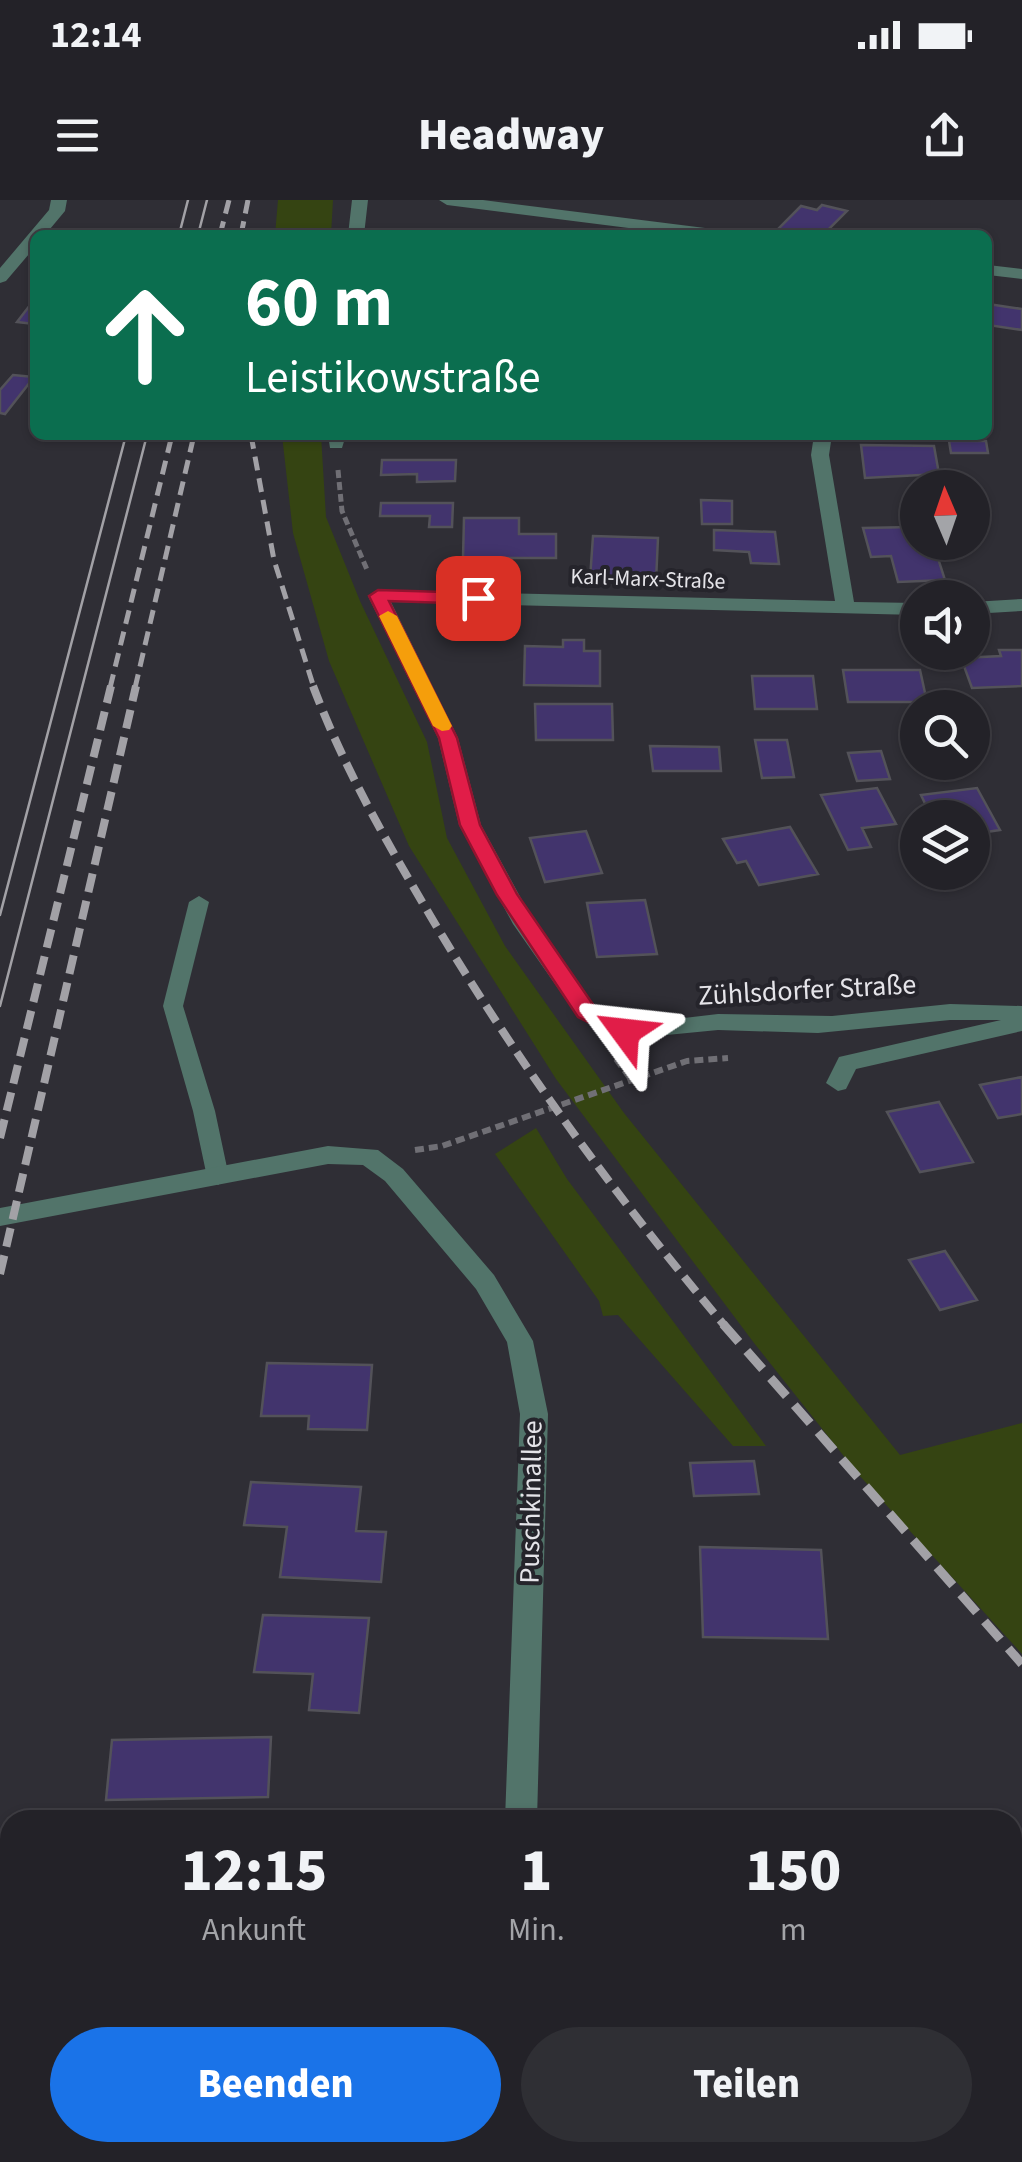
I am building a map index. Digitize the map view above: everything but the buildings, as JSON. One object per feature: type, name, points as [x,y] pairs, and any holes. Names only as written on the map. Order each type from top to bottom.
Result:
[{"type":"street","points":[[41,230],[58,211],[59,200]]},
{"type":"street","points":[[357,230],[360,200]]},
{"type":"street","points":[[447,200],[682,230]]},
{"type":"street","points":[[0,278],[30,243]]},
{"type":"street","points":[[992,270],[1022,274]]},
{"type":"street","points":[[822,440],[820,456],[846,609]]},
{"type":"street","name":"Karl-Marx-Straße","points":[[378,596],[900,608]]},
{"type":"street","name":"Zühlsdorfer Straße","points":[[378,596],[448,738],[468,820],[524,924],[586,1012],[625,1032],[712,1022],[830,1024],[962,1008],[1022,1014]]},
{"type":"street","points":[[990,607],[1022,605]]},
{"type":"street","points":[[838,1083],[848,1063],[1022,1023]]},
{"type":"street","name":"Puschkinallee","points":[[218,1177],[328,1156],[369,1156],[394,1175],[427,1218],[486,1282],[520,1341],[534,1414],[521,1810]]},
{"type":"street","points":[[0,1217],[218,1177]]},
{"type":"lane","points":[[198,902],[174,1006],[218,1177]]},
{"type":"path","points":[[337,440],[342,511],[378,596]]},
{"type":"path","points":[[442,1146],[630,1078],[610,1050]]},
{"type":"green space","points":[[278,200],[333,200],[331,230],[275,230]]},
{"type":"green space","points":[[283,440],[321,440],[326,517],[360,601],[427,742],[447,838],[505,946],[624,1113],[900,1455],[1022,1423],[1022,1654],[858,1474],[754,1343],[556,1079],[409,846],[329,661],[293,533]]},
{"type":"green space","points":[[536,1128],[567,1179],[766,1446],[733,1446],[618,1315],[603,1316],[599,1301],[495,1154]]},
{"type":"tram line","points":[[180,230],[188,200]]},
{"type":"tram line","points":[[199,230],[207,200]]},
{"type":"tram line","points":[[0,915],[125,440]]},
{"type":"tram line","points":[[0,1006],[146,440]]},
{"type":"railway","points":[[221,230],[229,200]]},
{"type":"railway","points":[[242,230],[248,200]]},
{"type":"railway","points":[[110,688],[171,440]]},
{"type":"railway","points":[[135,688],[193,440]]},
{"type":"railway","points":[[252,440],[274,560],[314,688]]},
{"type":"railway","points":[[0,1138],[111,686]]},
{"type":"railway","points":[[0,1274],[136,686]]},
{"type":"railway","points":[[313,686],[338,746],[382,832],[498,1024],[607,1178],[725,1326]]},
{"type":"railway","points":[[723,1324],[1022,1664]]},
{"type":"slow traffic","points":[[388,616],[442,726]]},
{"type":"route","points":[[478,598],[378,596],[448,738],[470,825],[507,895],[586,1012],[625,1032]]}]
